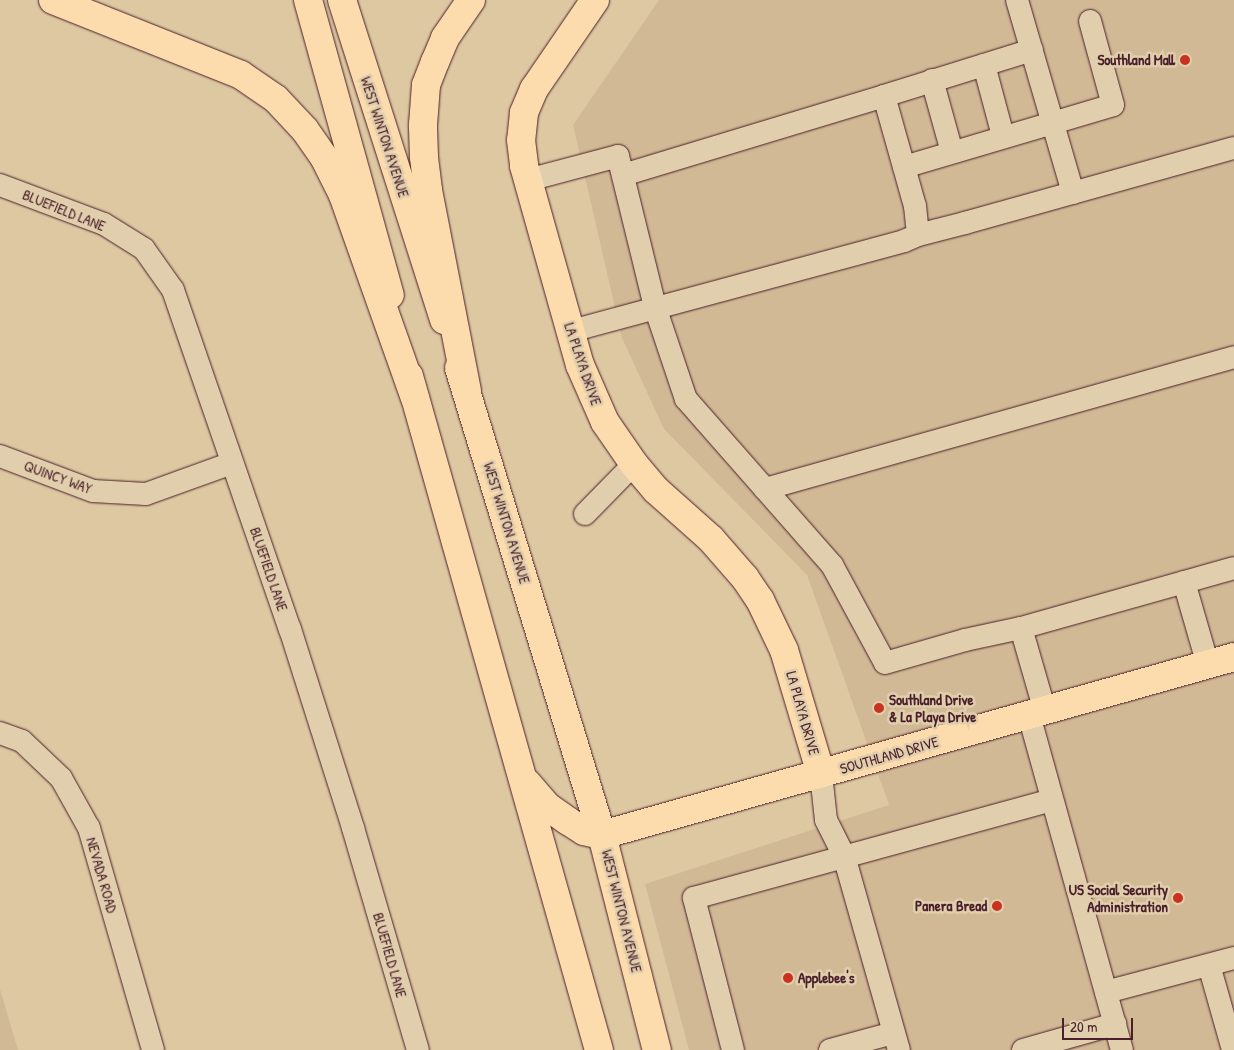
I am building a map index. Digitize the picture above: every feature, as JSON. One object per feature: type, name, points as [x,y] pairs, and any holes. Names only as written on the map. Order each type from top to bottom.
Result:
[{"type":"main road","points":[[53,0],[241,75],[276,99],[305,130],[325,159],[343,196],[415,398]]},
{"type":"main road","points":[[308,0],[363,194],[415,398],[447,505],[599,1050]]},
{"type":"main road","name":"WEST WINTON AVENUE","points":[[342,0],[467,391],[602,835],[657,1050]]},
{"type":"main road","points":[[467,391],[428,190],[423,125],[426,85],[445,38],[471,0]]},
{"type":"main road","name":"LA PLAYA DRIVE","points":[[594,0],[540,78],[524,113],[521,140],[528,180],[571,331],[591,394],[609,428],[634,464],[656,490],[711,538],[739,570],[760,600],[784,650],[821,774]]},
{"type":"main road","name":"SOUTHLAND DRIVE","points":[[602,835],[1234,657]]},
{"type":"main road","points":[[523,778],[548,807],[584,831],[602,835]]},
{"type":"street","points":[[1017,0],[1073,193]]},
{"type":"street","points":[[904,167],[1003,136],[1113,106],[1090,21]]},
{"type":"street","points":[[623,175],[1032,50]]},
{"type":"street","points":[[984,65],[1003,136]]},
{"type":"street","points":[[932,80],[952,152]]},
{"type":"street","points":[[884,96],[915,206],[918,234]]},
{"type":"street","points":[[571,331],[904,241],[918,234],[1234,148]]},
{"type":"street","points":[[528,180],[618,156],[655,307],[686,399],[832,565],[885,663],[965,640],[1021,628],[1234,568]]},
{"type":"street","name":"BLUEFIELD LANE","points":[[0,185],[104,224],[144,249],[173,290],[290,629],[341,790],[418,1050]]},
{"type":"street","points":[[765,488],[1234,357]]},
{"type":"street","name":"QUINCY WAY","points":[[0,456],[93,491],[146,494],[232,463]]},
{"type":"street","points":[[585,514],[634,464]]},
{"type":"street","points":[[1184,582],[1208,665]]},
{"type":"street","points":[[1021,628],[1052,800],[1122,1050]]},
{"type":"street","name":"NEVADA ROAD","points":[[0,733],[22,741],[60,778],[89,828],[153,1050]]},
{"type":"street","points":[[821,774],[826,820],[844,856],[896,1041],[830,1050]]},
{"type":"street","points":[[733,1050],[694,898],[1052,800]]},
{"type":"street","points":[[1106,992],[1234,958]]},
{"type":"street","points":[[1209,965],[1234,1050]]},
{"type":"street","points":[[1023,1050],[1115,1024]]},
{"type":"shaded area","points":[[659,0],[1234,0],[1234,1050],[689,1050],[645,884],[889,805],[807,575],[664,429],[622,338],[573,125]]},
{"type":"shaded area","points":[[0,989],[18,1050],[0,1050]]},
{"type":"place","name":"Southland Mall","points":[[1185,60]]},
{"type":"place","name":"Southland Drive & La Playa Drive","points":[[879,708]]},
{"type":"place","name":"US Social Security Administration","points":[[1178,898]]},
{"type":"place","name":"Panera Bread","points":[[997,906]]},
{"type":"place","name":"Applebee's","points":[[788,978]]}]
